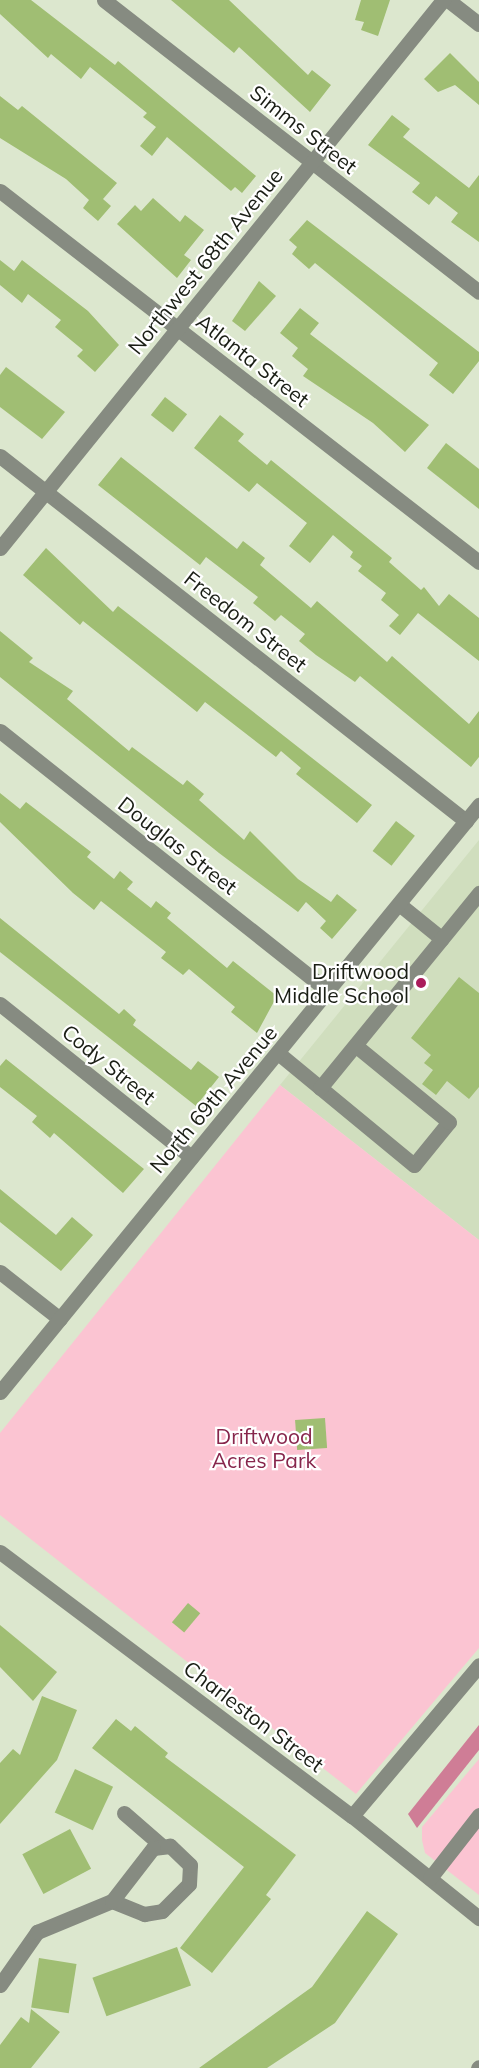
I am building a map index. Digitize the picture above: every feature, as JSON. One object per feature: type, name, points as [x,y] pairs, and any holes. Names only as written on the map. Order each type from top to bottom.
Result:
[{"type":"street","name":"Simms Street","points":[[104,0],[479,292]]},
{"type":"street","name":"Northwest 68th Avenue","points":[[0,548],[443,0]]},
{"type":"street","points":[[448,0],[479,24]]},
{"type":"street","name":"Atlanta Street","points":[[0,191],[479,562]]},
{"type":"street","name":"Freedom Street","points":[[0,456],[466,821]]},
{"type":"street","name":"Douglas Street","points":[[0,731],[329,993]]},
{"type":"street","name":"North 69th Avenue","points":[[0,1392],[191,1157],[329,993],[479,805]]},
{"type":"street","points":[[320,1088],[479,893]]},
{"type":"street","points":[[399,904],[442,939]]},
{"type":"street","name":"Cody Street","points":[[0,1004],[191,1157]]},
{"type":"street","points":[[278,1053],[414,1165],[449,1122],[356,1046]]},
{"type":"street","points":[[0,1272],[60,1319]]},
{"type":"street","name":"Charleston Street","points":[[0,1552],[352,1816],[479,1918]]},
{"type":"street","points":[[352,1816],[479,1665]]},
{"type":"street","points":[[112,1901],[152,1914],[180,1897],[189,1884],[190,1865],[179,1850],[161,1845],[124,1813]]},
{"type":"street","points":[[430,1878],[479,1815]]},
{"type":"street","points":[[0,1985],[37,1932],[112,1901],[137,1865],[161,1845]]},
{"type":"shaded area","name":"Driftwood Middle School","points":[[479,840],[479,1240],[280,1085]]},
{"type":"shaded area","points":[[479,1725],[479,1750],[417,1828],[408,1814]]},
{"type":"green space","name":"Driftwood Acres Park","points":[[280,1085],[479,1240],[479,1648],[356,1794],[0,1515],[0,1433]]},
{"type":"green space","points":[[479,1759],[479,1895],[425,1853],[422,1827]]},
{"type":"building","points":[[0,0],[31,0],[115,65],[118,61],[256,176],[242,193],[235,187],[231,191],[167,137],[152,156],[140,146],[156,127],[143,117],[147,113],[90,67],[81,79],[51,54],[48,58],[0,14]]},
{"type":"building","points":[[171,0],[229,0],[308,75],[312,70],[331,85],[310,112],[239,47],[234,53]]},
{"type":"building","points":[[361,0],[390,0],[378,36],[361,30],[364,22],[355,20]]},
{"type":"building","points":[[450,53],[479,82],[479,105],[455,85],[438,92],[424,79]]},
{"type":"building","points":[[0,96],[18,110],[22,106],[117,183],[103,199],[111,206],[98,221],[83,208],[89,200],[66,179],[0,138]]},
{"type":"building","points":[[392,115],[410,129],[403,137],[469,188],[479,175],[479,242],[451,222],[458,213],[436,196],[429,205],[412,192],[420,183],[368,145]]},
{"type":"building","points":[[153,198],[180,222],[185,215],[204,230],[184,255],[191,260],[177,278],[117,224],[135,205],[141,211]]},
{"type":"building","points":[[307,220],[479,352],[479,361],[453,394],[429,375],[438,363],[315,263],[309,269],[292,254],[297,247],[289,240]]},
{"type":"building","points":[[0,260],[14,271],[22,260],[88,311],[119,345],[95,372],[77,356],[83,350],[55,327],[61,320],[28,294],[22,303],[0,285]]},
{"type":"building","points":[[259,281],[276,296],[245,331],[232,321]]},
{"type":"building","points":[[300,308],[319,323],[310,334],[429,425],[405,452],[373,423],[303,376],[308,369],[292,356],[298,348],[280,333]]},
{"type":"building","points":[[6,367],[65,412],[42,439],[0,407],[0,375]]},
{"type":"building","points":[[165,397],[187,414],[173,432],[151,415]]},
{"type":"building","points":[[220,415],[244,434],[238,441],[267,465],[271,460],[392,558],[389,562],[421,590],[424,587],[439,606],[449,594],[479,618],[479,661],[418,613],[400,635],[389,626],[399,615],[381,600],[386,593],[358,571],[362,566],[350,557],[353,552],[333,535],[310,563],[289,546],[307,523],[257,483],[249,492],[194,448]]},
{"type":"building","points":[[446,443],[479,469],[479,509],[427,468]]},
{"type":"building","points":[[121,457],[237,549],[243,541],[265,558],[260,565],[311,608],[317,601],[387,662],[392,656],[469,724],[479,711],[479,757],[471,767],[360,676],[355,682],[316,655],[299,641],[305,634],[281,615],[275,621],[253,603],[258,597],[206,557],[200,565],[98,485]]},
{"type":"building","points":[[46,548],[113,612],[118,606],[372,805],[357,823],[296,774],[301,768],[281,751],[276,757],[205,702],[197,712],[83,621],[80,625],[23,575]]},
{"type":"building","points":[[0,631],[33,658],[29,662],[73,691],[67,699],[129,751],[132,747],[183,785],[187,780],[204,794],[199,800],[244,840],[250,831],[298,879],[331,902],[337,894],[357,910],[332,939],[320,928],[326,921],[306,902],[298,912],[219,853],[0,677]]},
{"type":"building","points":[[0,793],[20,809],[26,802],[91,852],[87,857],[114,879],[120,871],[133,882],[127,889],[151,908],[156,901],[171,913],[167,918],[227,968],[233,961],[277,996],[257,1033],[231,1012],[235,1007],[189,969],[183,975],[161,958],[166,952],[101,901],[94,910],[73,893],[0,822]]},
{"type":"building","points":[[396,821],[415,836],[392,866],[373,851]]},
{"type":"building","points":[[0,918],[119,1014],[124,1009],[136,1020],[133,1025],[191,1070],[198,1061],[219,1077],[196,1106],[0,952]]},
{"type":"building","points":[[459,977],[479,993],[479,1087],[469,1099],[447,1081],[436,1095],[422,1084],[433,1070],[424,1063],[431,1055],[411,1038]]},
{"type":"building","points":[[6,1059],[144,1169],[123,1193],[54,1133],[50,1138],[32,1122],[37,1116],[0,1087],[0,1066]]},
{"type":"building","points":[[0,1189],[56,1235],[72,1217],[93,1235],[61,1271],[0,1222]]},
{"type":"building","points":[[325,1418],[327,1448],[297,1450],[295,1420]]},
{"type":"building","points":[[188,1603],[200,1613],[184,1632],[172,1622]]},
{"type":"building","points":[[0,1625],[57,1672],[33,1701],[0,1667]]},
{"type":"building","points":[[42,1696],[77,1710],[57,1760],[0,1824],[0,1763],[13,1749],[20,1755]]},
{"type":"building","points":[[116,1719],[131,1731],[135,1726],[168,1753],[165,1757],[296,1855],[266,1895],[271,1899],[212,1973],[180,1948],[244,1867],[92,1748]]},
{"type":"building","points":[[75,1769],[113,1787],[93,1830],[55,1813]]},
{"type":"building","points":[[70,1829],[91,1869],[43,1894],[22,1854]]},
{"type":"building","points":[[367,1911],[398,1934],[335,2023],[267,2068],[199,2068],[312,1987]]},
{"type":"building","points":[[177,1947],[191,1986],[106,2016],[92,1978]]},
{"type":"building","points":[[39,1958],[77,1964],[69,2013],[31,2007]]},
{"type":"building","points":[[31,2009],[60,2032],[31,2068],[0,2068],[0,2045],[21,2017],[29,2023]]},
{"type":"place","name":"Driftwood Middle School","points":[[421,983]]}]
